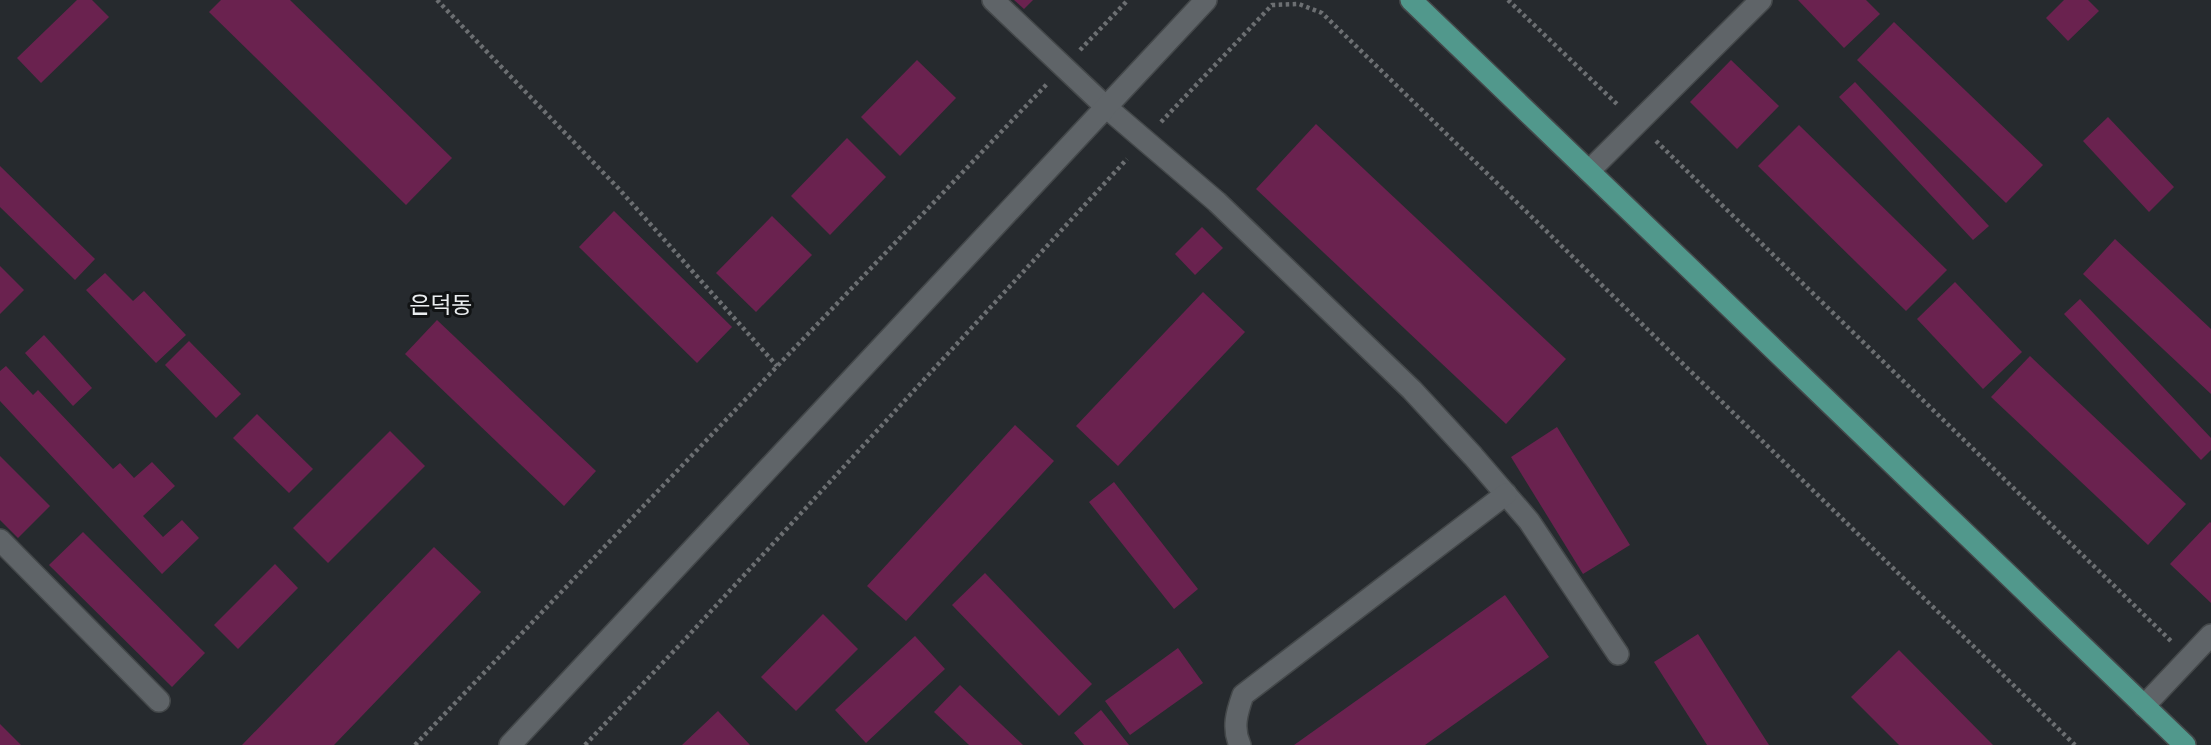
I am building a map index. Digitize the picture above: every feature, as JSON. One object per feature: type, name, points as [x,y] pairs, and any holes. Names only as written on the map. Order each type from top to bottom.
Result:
[{"type":"main road","points":[[1411,0],[2185,745]]},
{"type":"street","points":[[993,0],[1106,107],[1217,202],[1402,381],[1529,522],[1618,654]]},
{"type":"street","points":[[510,745],[1206,0]]},
{"type":"street","points":[[1589,172],[1761,0]]},
{"type":"street","points":[[1240,745],[1235,716],[1243,695],[1506,494]]},
{"type":"street","points":[[5,555],[159,701]]},
{"type":"street","points":[[2144,706],[2211,635]]},
{"type":"path","points":[[437,0],[619,189],[777,366]]},
{"type":"path","points":[[415,745],[1128,0]]},
{"type":"path","points":[[1508,0],[2188,658]]},
{"type":"path","points":[[585,745],[1272,5],[1299,4],[1322,13],[2076,745]]},
{"type":"building","points":[[77,0],[92,0],[109,17],[41,83],[17,58]]},
{"type":"building","points":[[221,0],[290,0],[452,158],[406,205],[209,12]]},
{"type":"building","points":[[1014,0],[1033,0],[1024,9]]},
{"type":"building","points":[[1798,0],[1866,0],[1880,14],[1844,48]]},
{"type":"building","points":[[2064,0],[2088,0],[2099,11],[2068,41],[2046,18]]},
{"type":"building","points":[[1894,22],[2043,165],[2006,203],[1857,60]]},
{"type":"building","points":[[917,60],[956,98],[900,156],[861,117]]},
{"type":"building","points":[[1731,60],[1779,106],[1737,149],[1690,102]]},
{"type":"building","points":[[1855,82],[1989,226],[1973,240],[1839,97]]},
{"type":"building","points":[[2108,117],[2174,187],[2149,212],[2083,141]]},
{"type":"building","points":[[1316,124],[1566,359],[1506,424],[1256,189]]},
{"type":"building","points":[[1799,125],[1947,270],[1906,311],[1758,166]]},
{"type":"building","points":[[847,138],[886,177],[830,235],[791,196]]},
{"type":"building","points":[[0,166],[95,259],[75,280],[0,207]]},
{"type":"building","points":[[614,211],[732,327],[697,363],[579,247]]},
{"type":"building","points":[[772,216],[812,255],[756,312],[716,273]]},
{"type":"building","points":[[1202,227],[1223,248],[1195,275],[1175,254]]},
{"type":"building","points":[[2115,239],[2211,329],[2211,394],[2083,274]]},
{"type":"building","points":[[0,266],[24,290],[0,314]]},
{"type":"building","points":[[105,273],[133,301],[144,291],[186,335],[156,363],[86,290]]},
{"type":"building","points":[[1955,282],[2022,352],[1983,389],[1917,319]]},
{"type":"building","points":[[1203,292],[1245,332],[1118,466],[1076,426]]},
{"type":"building","points":[[2080,299],[2211,438],[2211,450],[2201,460],[2064,314]]},
{"type":"building","points":[[437,320],[596,471],[564,506],[405,354]]},
{"type":"building","points":[[44,335],[92,388],[73,406],[25,353]]},
{"type":"building","points":[[189,341],[241,394],[216,418],[165,365]]},
{"type":"building","points":[[2030,356],[2186,504],[2148,545],[1991,397]]},
{"type":"building","points":[[6,366],[33,395],[38,390],[113,469],[120,463],[134,478],[152,462],[175,486],[143,516],[163,537],[182,520],[199,538],[162,574],[0,401],[0,371]]},
{"type":"building","points":[[257,414],[313,469],[289,493],[233,438]]},
{"type":"building","points":[[1015,425],[1054,461],[906,621],[867,586]]},
{"type":"building","points":[[1557,427],[1630,545],[1583,574],[1511,457]]},
{"type":"building","points":[[390,431],[425,466],[328,563],[293,528]]},
{"type":"building","points":[[0,456],[50,506],[18,538],[0,520]]},
{"type":"building","points":[[1114,482],[1198,589],[1174,609],[1089,502]]},
{"type":"building","points":[[2211,523],[2211,603],[2170,564]]},
{"type":"building","points":[[83,532],[205,653],[172,687],[49,565]]},
{"type":"building","points":[[434,547],[481,592],[334,745],[242,745]]},
{"type":"building","points":[[275,564],[298,588],[238,649],[214,625]]},
{"type":"building","points":[[985,573],[1092,684],[1059,716],[952,605]]},
{"type":"building","points":[[1505,595],[1549,657],[1425,745],[1294,745]]},
{"type":"building","points":[[823,614],[858,649],[796,711],[761,677]]},
{"type":"building","points":[[1698,634],[1769,745],[1707,745],[1654,662]]},
{"type":"building","points":[[915,636],[945,669],[866,743],[835,710]]},
{"type":"building","points":[[1178,648],[1203,683],[1130,735],[1105,701]]},
{"type":"building","points":[[1899,650],[1993,745],[1899,745],[1851,697]]},
{"type":"building","points":[[960,685],[1023,745],[969,745],[934,712]]},
{"type":"building","points":[[1101,710],[1129,745],[1084,745],[1074,733]]},
{"type":"building","points":[[718,711],[750,745],[682,745]]},
{"type":"building","points":[[0,724],[21,745],[0,745]]},
{"type":"district","name":"은덕동","points":[[441,305]]}]
